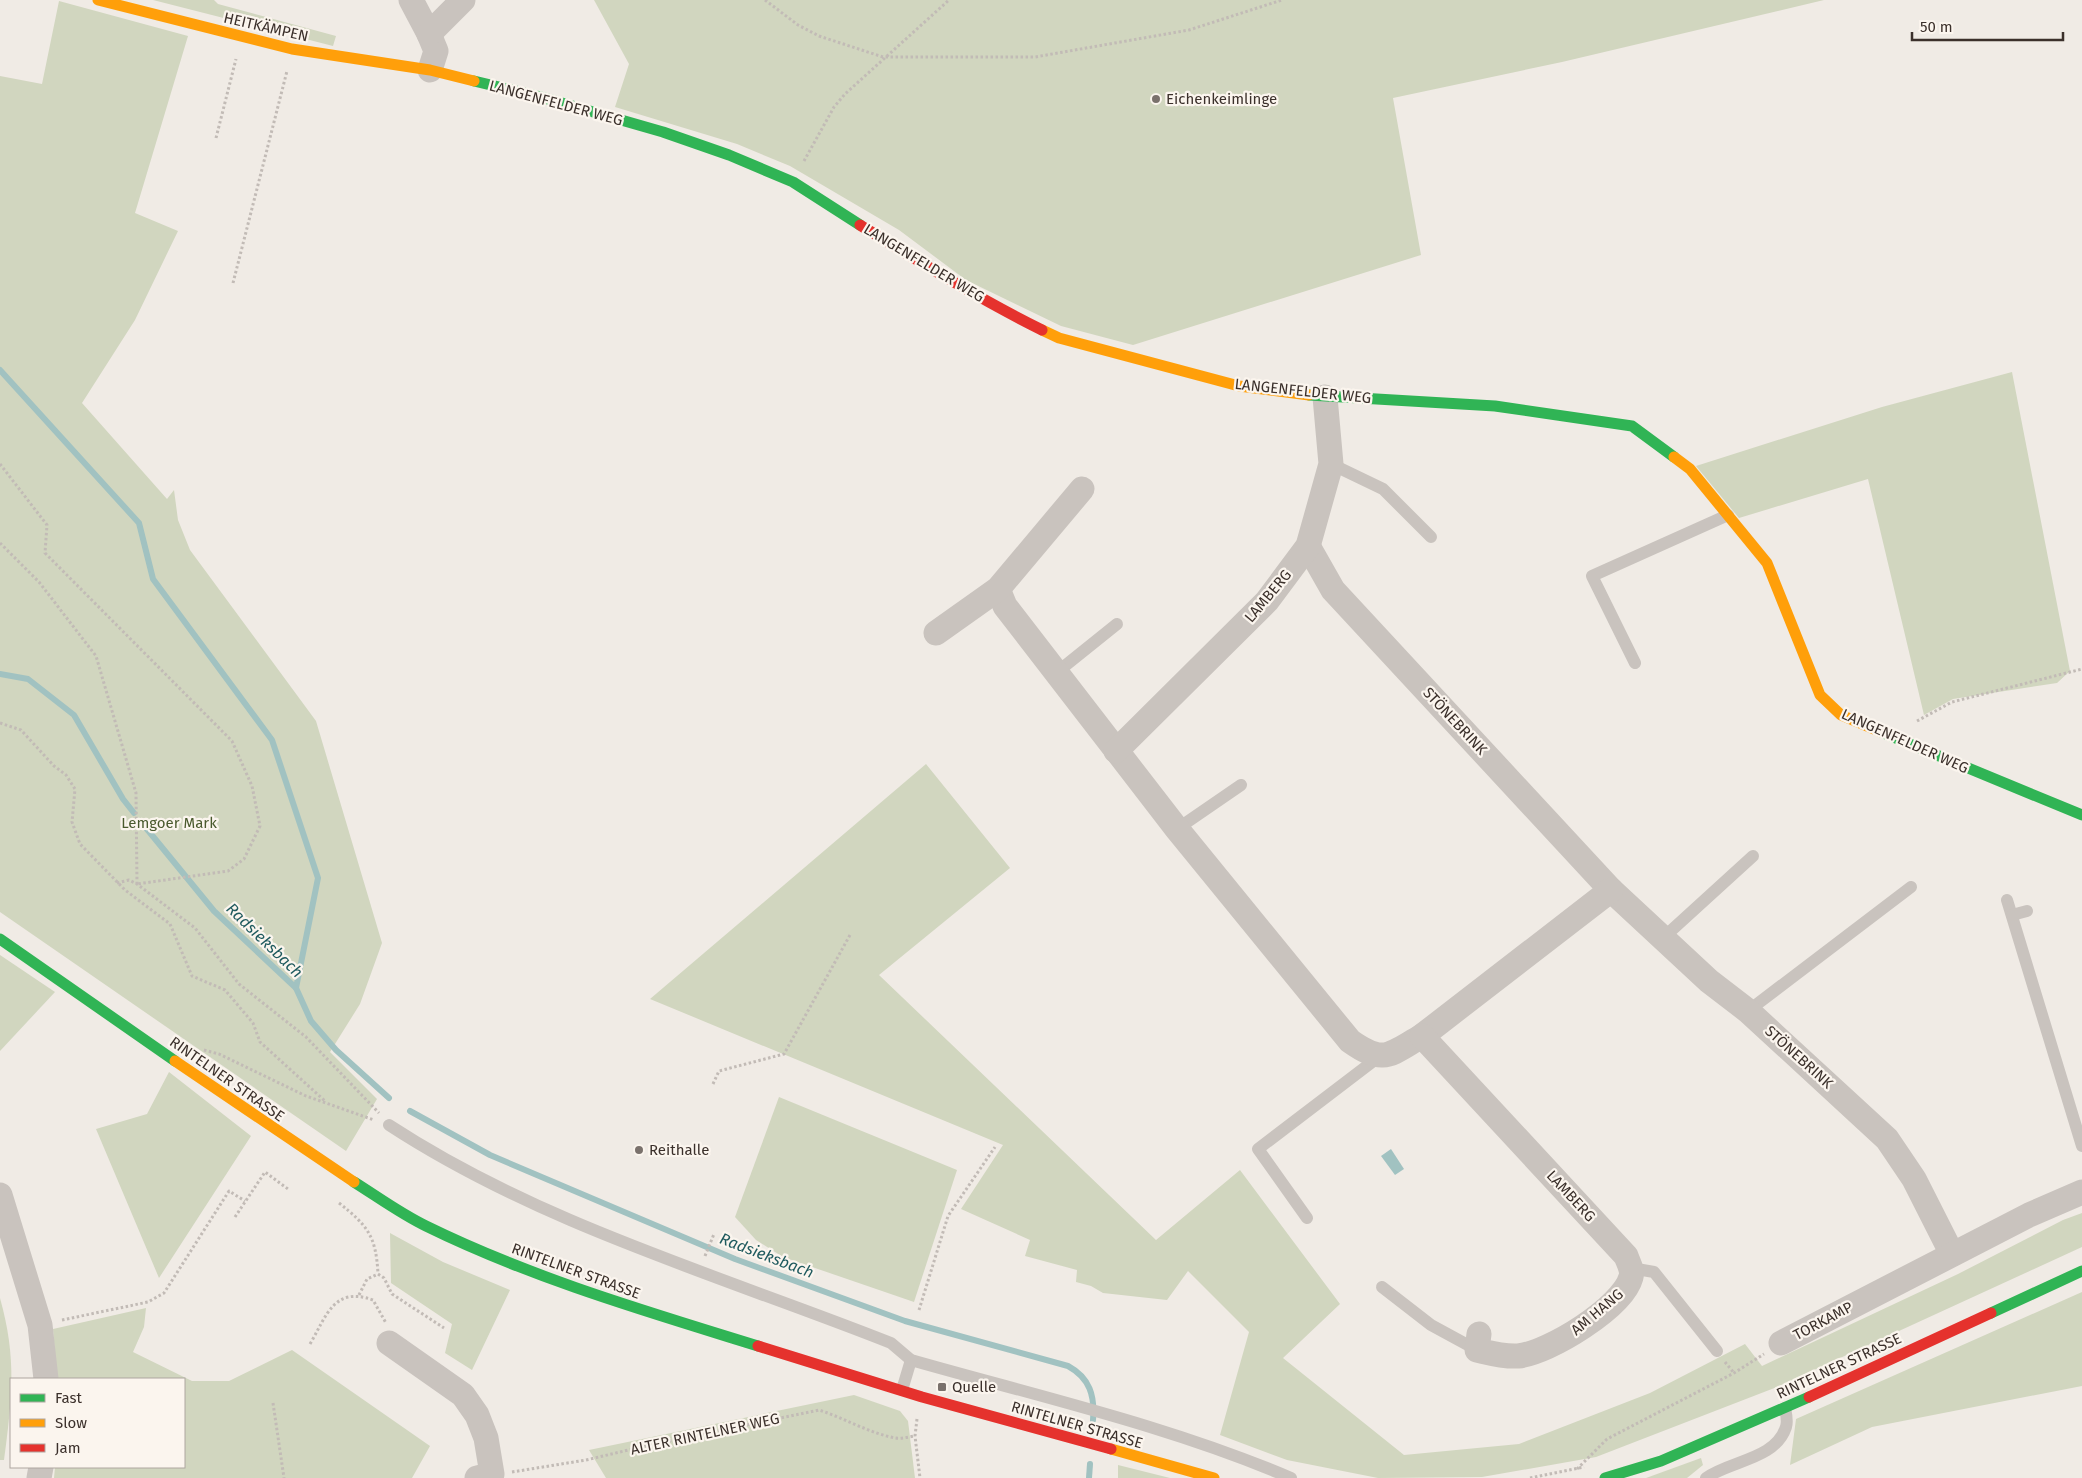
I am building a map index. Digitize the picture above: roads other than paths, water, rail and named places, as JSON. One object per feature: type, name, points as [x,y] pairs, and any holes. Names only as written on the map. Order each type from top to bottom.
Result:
[{"type":"street","name":"HEITKÄMPEN","points":[[98,0],[292,49],[430,70]]},
{"type":"street","points":[[411,0],[436,51],[430,70]]},
{"type":"street","points":[[429,34],[463,0]]},
{"type":"street","name":"LANGENFELDER WEG","points":[[430,70],[541,97],[663,132],[729,155],[793,182],[933,271],[996,307],[1059,338],[1239,386],[1325,397],[1495,406],[1632,426],[1690,469],[1767,563],[1820,695],[1840,715],[2082,815]]},
{"type":"street","name":"LAMBERG","points":[[1116,751],[1267,601],[1308,546],[1332,464],[1325,397]]},
{"type":"street","points":[[936,632],[998,589],[1082,489]]},
{"type":"street","name":"STÖNEBRINK","points":[[1308,546],[1333,590],[1611,890],[1709,981],[1748,1011],[1888,1139],[1914,1179],[1952,1254]]},
{"type":"street","points":[[998,589],[1005,606],[1177,829],[1350,1041],[1368,1053],[1380,1056],[1391,1054],[1422,1036],[1611,890]]},
{"type":"street","name":"RINTELNER STRASSE","points":[[0,939],[294,1144],[424,1225],[514,1266],[624,1305],[922,1397],[1214,1478]]},
{"type":"street","name":"LAMBERG","points":[[1422,1036],[1626,1256],[1631,1268]]},
{"type":"street","name":"TORKAMP","points":[[1781,1343],[2029,1215],[2082,1192]]},
{"type":"street","points":[[0,1195],[40,1325],[46,1378]]},
{"type":"street","name":"AM HANG","points":[[1478,1342],[1496,1354],[1519,1356],[1553,1344],[1581,1329],[1624,1292],[1631,1276],[1631,1268]]},
{"type":"street","name":"RINTELNER STRASSE","points":[[1605,1478],[1661,1461],[1785,1408],[2082,1271]]},
{"type":"street","points":[[389,1343],[463,1395],[477,1415],[486,1438],[484,1476]]},
{"type":"lane","points":[[1332,464],[1383,489],[1431,537]]},
{"type":"lane","points":[[1635,663],[1592,576],[1728,515]]},
{"type":"lane","points":[[1056,673],[1117,624]]},
{"type":"lane","points":[[1177,829],[1241,785]]},
{"type":"lane","points":[[1663,938],[1753,856]]},
{"type":"lane","points":[[1748,1011],[1911,886]]},
{"type":"lane","points":[[2007,900],[2082,1146]]},
{"type":"lane","points":[[2012,915],[2027,911]]},
{"type":"lane","points":[[1307,1218],[1258,1149],[1380,1056]]},
{"type":"lane","points":[[388,1125],[426,1150],[487,1183],[544,1209],[890,1343],[911,1360],[1087,1409],[1216,1449],[1291,1478]]},
{"type":"lane","points":[[1631,1268],[1654,1272],[1717,1351]]},
{"type":"lane","points":[[1382,1287],[1431,1325],[1478,1342]]},
{"type":"lane","points":[[902,1390],[911,1360]]},
{"type":"lane","points":[[1706,1478],[1764,1452],[1780,1440],[1787,1425],[1785,1408]]},
{"type":"water","points":[[1391,1149],[1404,1169],[1395,1175],[1381,1156]]},
{"type":"waterway","points":[[0,370],[139,523],[153,579],[272,740],[318,878],[296,988]]},
{"type":"waterway","name":"Radsieksbach","points":[[0,674],[28,679],[74,715],[123,799],[134,813]]},
{"type":"waterway","name":"Radsieksbach","points":[[142,823],[214,911],[296,988],[311,1021],[336,1050],[389,1098]]},
{"type":"waterway","name":"Radsieksbach","points":[[410,1111],[490,1155],[735,1259],[905,1321],[1068,1366],[1081,1376],[1090,1388],[1093,1403],[1093,1420]]},
{"type":"waterway","name":"Radsieksbach","points":[[1089,1478],[1090,1464]]},
{"type":"place","name":"Eichenkeimlinge","points":[[1156,99]]},
{"type":"place","name":"Reithalle","points":[[639,1150]]},
{"type":"place","name":"Quelle","points":[[942,1387]]},
{"type":"park label","name":"Lemgoer Mark","points":[[169,823]]}]
